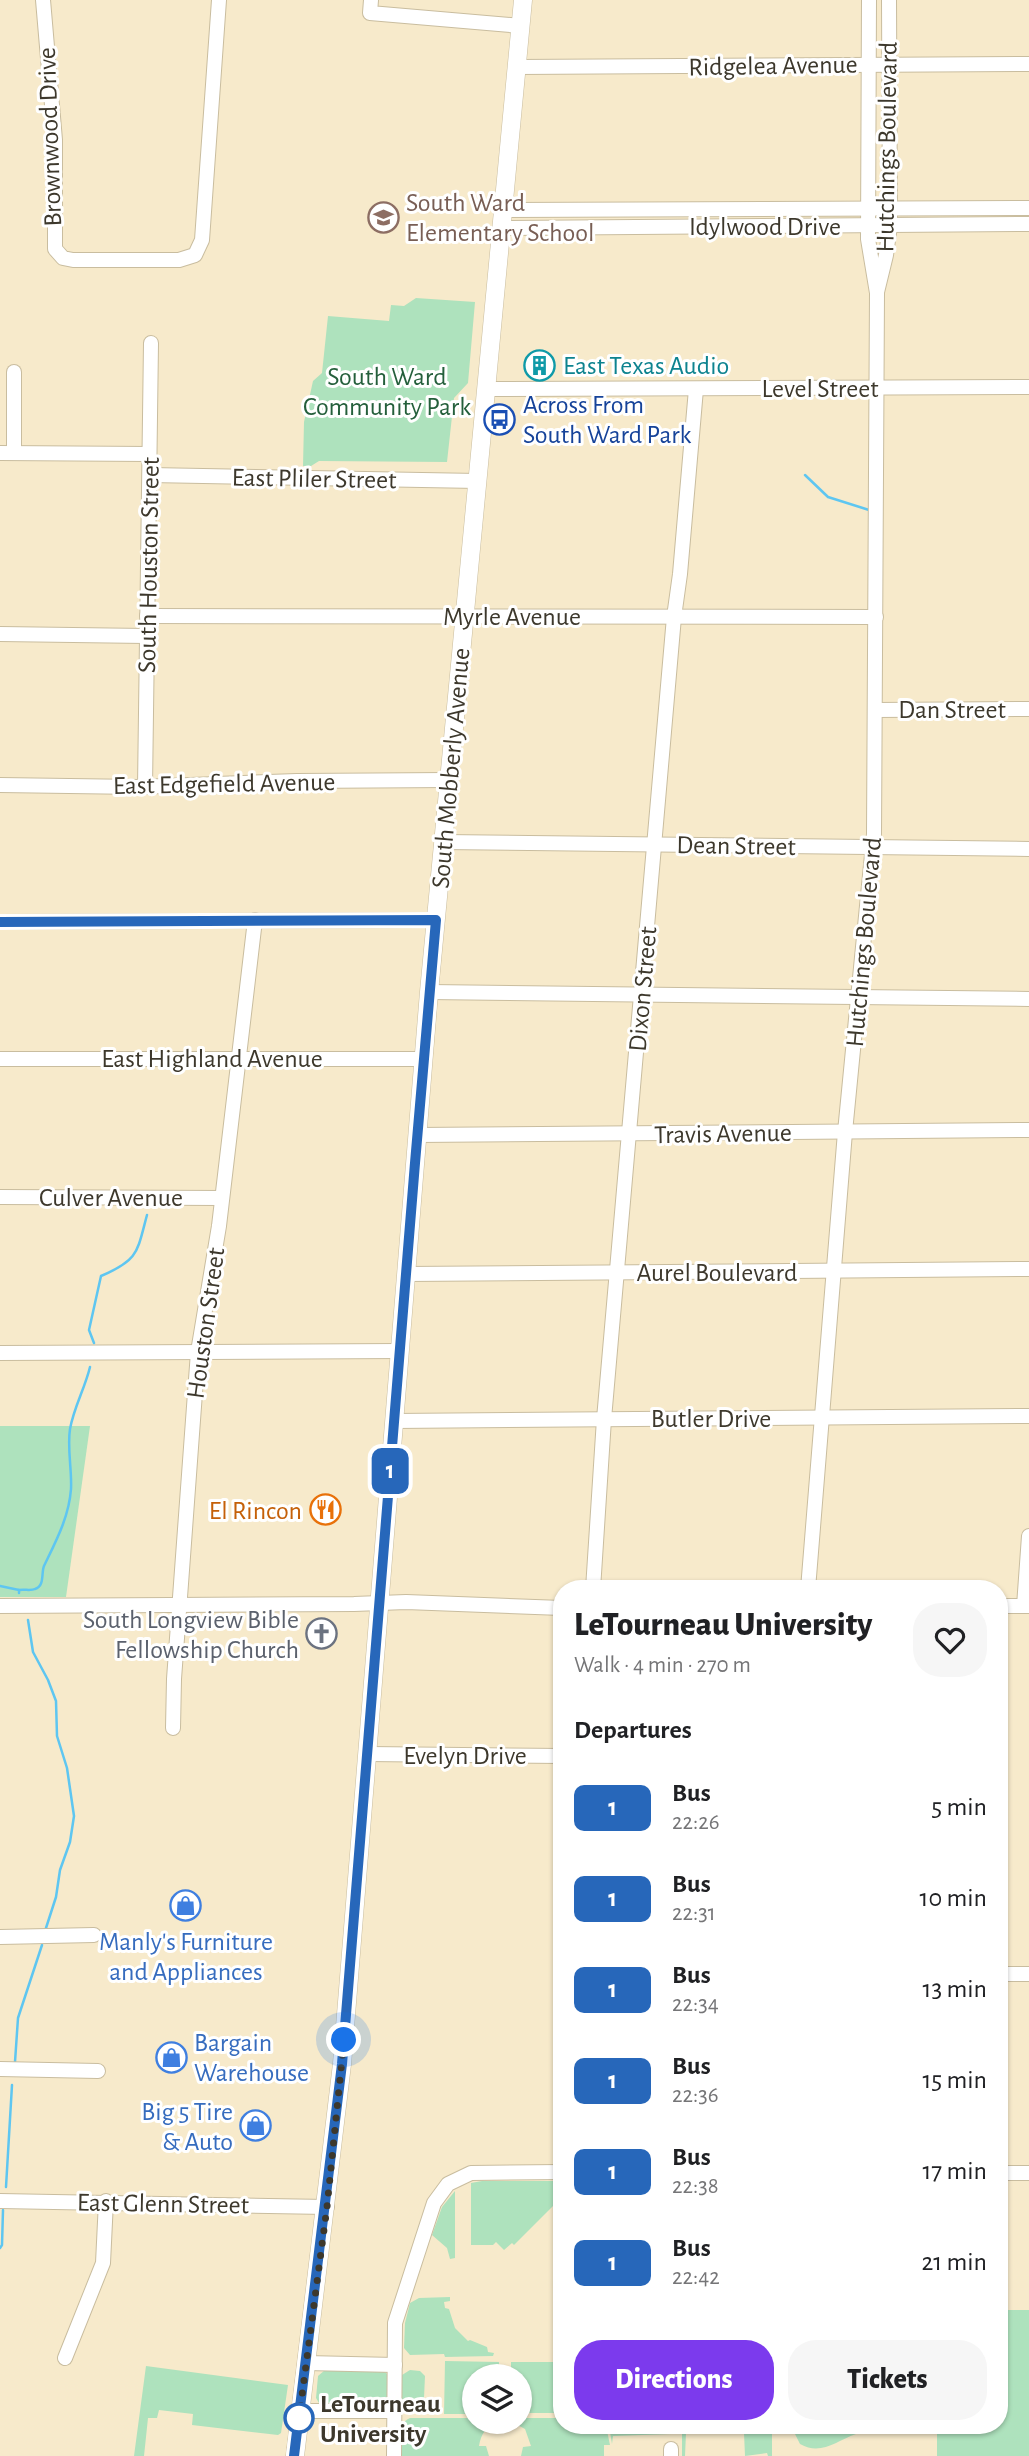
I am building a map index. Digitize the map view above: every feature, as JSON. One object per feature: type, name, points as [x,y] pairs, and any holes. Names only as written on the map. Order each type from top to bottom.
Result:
[{"type":"main road","name":"South Mobberly Avenue","points":[[295,2456],[327,2207],[342,2064],[429,992],[523,0]]},
{"type":"street","name":"Brownwood Drive","points":[[43,0],[54,127],[55,250],[63,258],[73,260],[179,260],[195,255],[202,240],[219,0]]},
{"type":"street","name":"Hutchings Boulevard","points":[[809,1580],[845,1132],[873,847],[877,293],[869,258],[868,226],[869,0]]},
{"type":"street","name":"Hutchings Boulevard","points":[[877,293],[890,226],[889,0]]},
{"type":"street","points":[[370,6],[521,26]]},
{"type":"street","name":"Ridgelea Avenue","points":[[516,66],[1029,64]]},
{"type":"street","name":"Idylwood Drive","points":[[502,219],[868,209],[1029,208]]},
{"type":"street","name":"Idylwood Drive","points":[[502,219],[868,226],[1029,225]]},
{"type":"street","name":"South Houston Street","points":[[145,787],[151,343]]},
{"type":"street","points":[[14,372],[7,453],[149,454]]},
{"type":"street","name":"Level Street","points":[[486,389],[1029,387]]},
{"type":"street","name":"Dixon Street","points":[[594,1580],[604,1419],[696,389]]},
{"type":"street","name":"East Pliler Street","points":[[150,475],[478,481]]},
{"type":"street","name":"Myrle Avenue","points":[[147,616],[876,617]]},
{"type":"street","points":[[0,634],[146,636]]},
{"type":"street","name":"Dan Street","points":[[876,710],[1029,709]]},
{"type":"street","name":"East Edgefield Avenue","points":[[0,785],[145,787],[297,781],[449,780]]},
{"type":"street","name":"Dean Street","points":[[443,842],[1029,849]]},
{"type":"street","name":"Houston Street","points":[[173,1728],[174,1679],[198,1352],[222,1198],[255,920]]},
{"type":"street","points":[[0,922],[436,920]]},
{"type":"street","points":[[429,992],[1029,999]]},
{"type":"street","name":"East Highland Avenue","points":[[0,1059],[424,1059]]},
{"type":"street","name":"Travis Avenue","points":[[417,1135],[1029,1130]]},
{"type":"street","name":"Culver Avenue","points":[[0,1197],[222,1198]]},
{"type":"street","name":"Aurel Boulevard","points":[[406,1274],[1029,1269]]},
{"type":"street","points":[[0,1353],[400,1351]]},
{"type":"street","name":"Butler Drive","points":[[394,1421],[1029,1416]]},
{"type":"street","points":[[1008,1606],[1026,1606],[1029,1536]]},
{"type":"street","points":[[0,1606],[380,1603],[553,1608]]},
{"type":"street","name":"Evelyn Drive","points":[[368,1754],[553,1756]]},
{"type":"street","points":[[0,1937],[94,1935]]},
{"type":"street","points":[[1008,1974],[1029,1974]]},
{"type":"street","points":[[0,2069],[98,2071]]},
{"type":"street","points":[[394,2456],[395,2328],[398,2309],[430,2211],[441,2191],[452,2181],[471,2173],[553,2172]]},
{"type":"street","points":[[1008,2173],[1029,2173]]},
{"type":"street","name":"East Glenn Street","points":[[0,2201],[327,2207]]},
{"type":"street","points":[[65,2358],[103,2263],[106,2202]]},
{"type":"street","points":[[306,2363],[395,2364]]},
{"type":"street","points":[[300,2411],[394,2411]]},
{"type":"green space","name":"South Ward Community Park","points":[[416,298],[475,302],[468,383],[454,398],[447,462],[319,461],[311,466],[303,466],[304,422],[313,381],[322,373],[328,316],[389,321],[391,305],[404,306]]},
{"type":"green space","points":[[0,1426],[90,1426],[66,1597],[0,1597]]},
{"type":"green space","points":[[553,2181],[553,2206],[514,2245],[512,2243],[504,2250],[496,2242],[493,2245],[471,2245],[471,2183]]},
{"type":"green space","points":[[455,2191],[455,2258],[450,2259],[447,2248],[432,2235],[442,2207]]},
{"type":"green space","points":[[450,2297],[450,2301],[444,2302],[455,2328],[468,2341],[487,2347],[488,2352],[494,2353],[493,2356],[410,2355],[404,2348],[405,2323],[410,2303],[419,2298]]},
{"type":"green space","points":[[1008,2310],[1029,2310],[1029,2456],[937,2456],[937,2434],[1008,2434]]},
{"type":"green space","points":[[445,2361],[499,2362],[462,2364],[462,2414],[444,2414]]},
{"type":"green space","points":[[511,2362],[553,2362],[553,2413],[532,2413],[532,2364]]},
{"type":"green space","points":[[146,2366],[288,2385],[281,2433],[278,2435],[192,2425],[193,2414],[159,2410],[157,2418],[148,2418],[144,2456],[134,2456]]},
{"type":"green space","points":[[325,2370],[383,2370],[388,2375],[387,2400],[379,2405],[319,2403],[316,2398],[318,2376]]},
{"type":"green space","points":[[410,2370],[420,2371],[425,2376],[424,2398],[417,2405],[406,2404],[401,2398],[402,2375]]},
{"type":"green space","points":[[410,2418],[462,2418],[462,2434],[483,2434],[479,2446],[486,2446],[489,2456],[400,2456],[399,2439],[406,2421]]},
{"type":"green space","points":[[532,2418],[553,2418],[553,2434],[608,2434],[610,2445],[604,2445],[604,2456],[521,2456],[523,2447],[531,2446],[527,2434],[532,2434]]},
{"type":"green space","points":[[610,2434],[671,2434],[613,2436],[612,2444]]},
{"type":"green space","points":[[682,2434],[686,2434],[685,2456],[682,2456]]},
{"type":"green space","points":[[744,2434],[772,2434],[772,2456],[767,2453],[745,2456]]},
{"type":"green space","points":[[795,2434],[856,2434],[822,2448],[800,2444]]},
{"type":"waterway","points":[[805,475],[828,497],[869,510]]},
{"type":"waterway","points":[[94,1343],[89,1330],[101,1276],[130,1259],[138,1246],[147,1215]]},
{"type":"waterway","points":[[19,1590],[33,1590],[40,1585],[44,1566],[65,1519],[71,1489],[70,1429],[90,1367]]},
{"type":"waterway","points":[[0,1586],[19,1590],[19,1593]]},
{"type":"waterway","points":[[28,1620],[33,1652],[56,1701],[57,1736],[67,1768],[74,1816],[70,1842],[60,1870],[56,1897],[46,1928]]},
{"type":"waterway","points":[[15,2062],[18,2018],[42,1945]]},
{"type":"waterway","points":[[6,2187],[12,2085]]},
{"type":"waterway","points":[[0,2248],[3,2210]]},
{"type":"bus line","name":"1","points":[[0,922],[436,920],[342,2064],[327,2207],[294,2456]]},
{"type":"place","name":"South Ward Elementary School","points":[[383,217]]},
{"type":"place","name":"East Texas Audio","points":[[540,365]]},
{"type":"place","name":"Across From South Ward Park","points":[[500,419]]},
{"type":"place","name":"El Rincon","points":[[325,1510]]},
{"type":"place","name":"South Longview Bible Fellowship Church","points":[[322,1634]]},
{"type":"place","name":"Manly's Furniture and Appliances","points":[[186,1906]]},
{"type":"place","name":"Bargain Warehouse","points":[[171,2057]]},
{"type":"place","name":"Big 5 Tire & Auto","points":[[256,2126]]},
{"type":"place","name":"LeTourneau University","points":[[299,2418]]},
{"type":"route","points":[[299,2418],[327,2207],[344,2040]]}]
